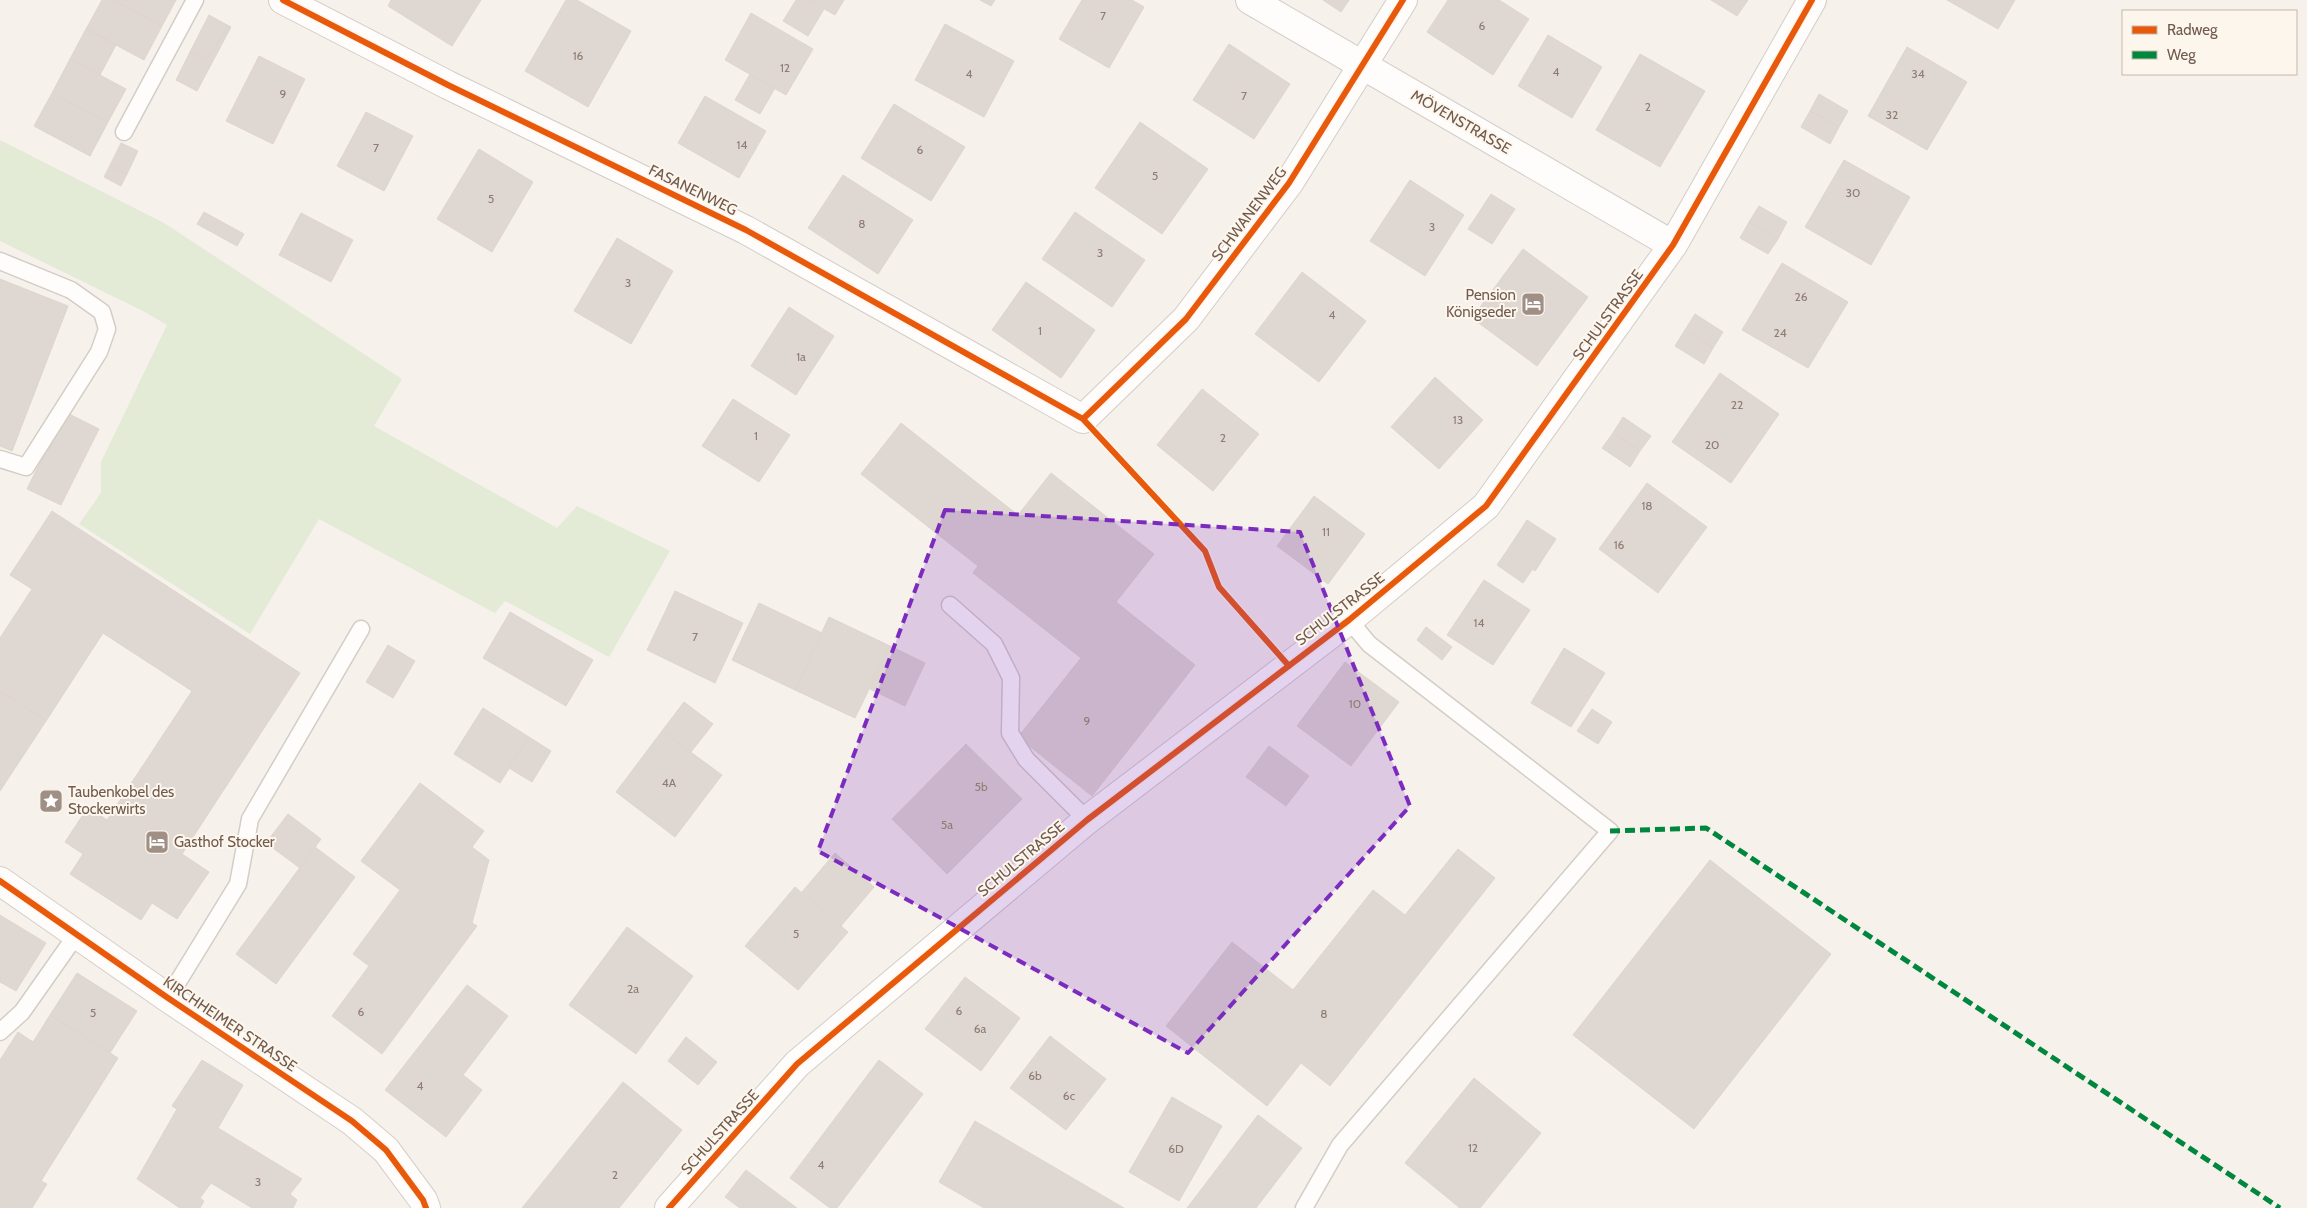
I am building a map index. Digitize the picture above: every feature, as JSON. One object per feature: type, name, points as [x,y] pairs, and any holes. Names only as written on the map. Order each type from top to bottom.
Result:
[{"type":"street","name":"FASANENWEG","points":[[283,0],[448,85],[746,230],[1083,419]]},
{"type":"street","name":"MÖVENSTRASSE","points":[[1250,0],[1673,245]]},
{"type":"street","name":"SCHWANENWEG","points":[[1083,419],[1186,319],[1289,183],[1403,0]]},
{"type":"street","name":"SCHULSTRASSE","points":[[669,1208],[797,1064],[1087,820],[1349,620],[1486,506],[1673,245],[1812,0]]},
{"type":"street","name":"KIRCHHEIMER STRASSE","points":[[0,881],[168,998],[352,1121],[386,1150],[409,1179],[426,1208]]},
{"type":"lane","points":[[124,132],[195,0]]},
{"type":"lane","points":[[0,261],[71,290],[102,312],[107,329],[99,352],[26,467],[0,459]]},
{"type":"lane","points":[[950,605],[994,644],[1011,678],[1010,733],[1026,759],[1087,820]]},
{"type":"lane","points":[[1304,1208],[1340,1145],[1610,831],[1369,644],[1349,620]]},
{"type":"lane","points":[[168,998],[238,884],[250,819],[361,629]]},
{"type":"lane","points":[[0,1032],[22,1012],[77,934]]},
{"type":"highlighted area","points":[[945,510],[1300,532],[1410,806],[1188,1053],[818,851]]},
{"type":"green space","points":[[0,140],[164,223],[402,379],[374,426],[557,528],[577,506],[670,551],[609,657],[505,601],[495,613],[319,519],[250,634],[79,524],[101,493],[101,462],[167,325],[145,312],[0,241]]},
{"type":"building","points":[[102,0],[114,0],[162,26],[144,60],[86,29]]},
{"type":"building","points":[[114,0],[176,0],[162,26]]},
{"type":"building","points":[[391,0],[481,0],[452,46],[388,6]]},
{"type":"building","points":[[566,0],[577,0],[631,31],[588,107],[525,71]]},
{"type":"building","points":[[796,0],[808,0],[824,9],[808,36],[783,21]]},
{"type":"building","points":[[808,0],[844,0],[835,15]]},
{"type":"building","points":[[980,0],[995,0],[991,6]]},
{"type":"building","points":[[1082,0],[1132,0],[1144,7],[1109,68],[1059,39]]},
{"type":"building","points":[[1323,0],[1349,0],[1341,12]]},
{"type":"building","points":[[1448,0],[1499,0],[1529,19],[1493,75],[1427,32]]},
{"type":"building","points":[[1711,0],[1748,0],[1737,16]]},
{"type":"building","points":[[1947,0],[2015,0],[1998,29]]},
{"type":"building","points":[[751,13],[813,49],[786,95],[725,60]]},
{"type":"building","points":[[209,15],[229,26],[206,60],[190,52]]},
{"type":"building","points":[[945,24],[1014,61],[984,117],[915,80]]},
{"type":"building","points":[[229,26],[231,27],[197,91],[176,80],[190,52],[206,60]]},
{"type":"building","points":[[86,29],[116,45],[100,75],[70,59]]},
{"type":"building","points":[[1548,35],[1602,67],[1572,118],[1518,86]]},
{"type":"building","points":[[1229,44],[1290,84],[1254,139],[1193,100]]},
{"type":"building","points":[[1907,47],[1967,82],[1927,150],[1868,116]]},
{"type":"building","points":[[1640,54],[1705,91],[1660,167],[1596,130]]},
{"type":"building","points":[[259,56],[305,79],[273,144],[226,121]]},
{"type":"building","points":[[70,59],[126,89],[108,122],[52,93]]},
{"type":"building","points":[[750,74],[775,88],[760,114],[735,100]]},
{"type":"building","points":[[52,93],[108,122],[90,156],[34,126]]},
{"type":"building","points":[[1819,94],[1848,111],[1839,127],[1810,111]]},
{"type":"building","points":[[705,96],[766,131],[739,178],[678,143]]},
{"type":"building","points":[[894,104],[965,147],[931,201],[861,158]]},
{"type":"building","points":[[1810,111],[1839,127],[1830,144],[1801,127]]},
{"type":"building","points":[[366,112],[413,136],[384,191],[337,166]]},
{"type":"building","points":[[1140,122],[1208,169],[1162,234],[1095,188]]},
{"type":"building","points":[[121,143],[138,151],[127,174],[110,165]]},
{"type":"building","points":[[479,149],[533,182],[492,252],[437,219]]},
{"type":"building","points":[[1844,160],[1910,197],[1871,265],[1805,227]]},
{"type":"building","points":[[110,165],[127,174],[121,186],[104,177]]},
{"type":"building","points":[[843,175],[913,220],[878,274],[808,228]]},
{"type":"building","points":[[1410,180],[1464,215],[1425,276],[1370,241]]},
{"type":"building","points":[[1491,194],[1515,209],[1492,244],[1468,229]]},
{"type":"building","points":[[1759,206],[1787,222],[1778,239],[1749,222]]},
{"type":"building","points":[[204,212],[244,234],[237,246],[197,224]]},
{"type":"building","points":[[1075,212],[1145,260],[1112,307],[1042,259]]},
{"type":"building","points":[[301,213],[353,240],[331,282],[279,255]]},
{"type":"building","points":[[1749,222],[1778,239],[1768,254],[1740,238]]},
{"type":"building","points":[[617,238],[673,271],[631,344],[574,311]]},
{"type":"building","points":[[1523,249],[1588,297],[1537,366],[1472,318]]},
{"type":"building","points":[[1782,263],[1848,302],[1808,368],[1742,330]]},
{"type":"building","points":[[1302,272],[1366,321],[1319,382],[1255,334]]},
{"type":"building","points":[[0,279],[68,306],[12,451],[0,446]]},
{"type":"building","points":[[1026,282],[1095,330],[1061,378],[992,330]]},
{"type":"building","points":[[789,307],[834,336],[796,395],[751,366]]},
{"type":"building","points":[[1695,314],[1723,332],[1713,348],[1685,330]]},
{"type":"building","points":[[1685,330],[1713,348],[1704,364],[1675,346]]},
{"type":"building","points":[[1720,373],[1779,414],[1731,483],[1672,442]]},
{"type":"building","points":[[1435,377],[1483,420],[1439,469],[1391,427]]},
{"type":"building","points":[[1202,389],[1259,434],[1213,491],[1157,445]]},
{"type":"building","points":[[733,399],[790,435],[759,482],[702,446]]},
{"type":"building","points":[[65,412],[99,429],[61,505],[27,489]]},
{"type":"building","points":[[1623,417],[1651,436],[1640,451],[1613,433]]},
{"type":"building","points":[[901,423],[1018,515],[1051,473],[1154,554],[1116,602],[1195,665],[1092,796],[1018,737],[1081,658],[973,573],[978,566],[861,474]]},
{"type":"building","points":[[1613,433],[1640,451],[1630,467],[1602,448]]},
{"type":"building","points":[[1647,483],[1707,527],[1658,593],[1599,549]]},
{"type":"building","points":[[1314,496],[1365,534],[1328,584],[1277,546]]},
{"type":"building","points":[[52,511],[300,673],[182,854],[209,872],[177,919],[152,903],[141,920],[70,874],[83,854],[65,842],[88,807],[107,820],[192,691],[103,633],[46,721],[0,691],[0,638],[32,589],[10,575]]},
{"type":"building","points":[[1527,520],[1556,539],[1535,571],[1506,552]]},
{"type":"building","points":[[1506,552],[1532,570],[1523,583],[1497,565]]},
{"type":"building","points":[[1484,580],[1530,610],[1493,665],[1447,635]]},
{"type":"building","points":[[675,591],[743,623],[715,683],[647,650]]},
{"type":"building","points":[[759,603],[822,633],[795,690],[732,660]]},
{"type":"building","points":[[510,612],[593,660],[566,706],[483,658]]},
{"type":"building","points":[[829,617],[890,646],[855,718],[795,690]]},
{"type":"building","points":[[1426,627],[1452,647],[1442,660],[1417,640]]},
{"type":"building","points":[[388,645],[415,661],[393,698],[366,682]]},
{"type":"building","points":[[890,646],[925,663],[905,706],[870,689]]},
{"type":"building","points":[[1564,648],[1605,673],[1571,727],[1531,703]]},
{"type":"building","points":[[1345,662],[1399,702],[1351,766],[1297,726]]},
{"type":"building","points":[[0,691],[46,721],[0,791]]},
{"type":"building","points":[[684,702],[713,724],[691,752],[662,731]]},
{"type":"building","points":[[483,708],[529,737],[500,783],[454,754]]},
{"type":"building","points":[[1592,709],[1612,722],[1598,744],[1577,731]]},
{"type":"building","points":[[662,731],[722,775],[675,837],[616,792]]},
{"type":"building","points":[[529,737],[551,751],[532,782],[509,768]]},
{"type":"building","points":[[966,744],[1022,799],[947,874],[892,819]]},
{"type":"building","points":[[1269,746],[1309,776],[1286,806],[1246,777]]},
{"type":"building","points":[[420,783],[484,831],[472,847],[489,860],[472,923],[477,926],[382,1054],[332,1016],[369,966],[353,954],[400,890],[361,861]]},
{"type":"building","points":[[288,814],[321,839],[300,868],[266,843]]},
{"type":"building","points":[[315,847],[355,877],[276,984],[236,954]]},
{"type":"building","points":[[1458,849],[1495,878],[1330,1086],[1301,1063],[1267,1106],[1166,1026],[1232,942],[1293,990],[1373,890],[1405,915]]},
{"type":"building","points":[[835,853],[874,887],[841,926],[802,892]]},
{"type":"building","points":[[1710,860],[1831,954],[1694,1129],[1573,1035]]},
{"type":"building","points":[[795,887],[848,932],[798,990],[745,946]]},
{"type":"building","points":[[0,915],[46,943],[16,991],[0,982]]},
{"type":"building","points":[[627,927],[693,976],[636,1054],[569,1005]]},
{"type":"building","points":[[77,973],[137,1011],[110,1053],[50,1015]]},
{"type":"building","points":[[965,977],[1020,1018],[981,1071],[925,1029]]},
{"type":"building","points":[[467,985],[508,1016],[463,1075],[482,1090],[446,1137],[385,1090]]},
{"type":"building","points":[[50,1015],[118,1058],[41,1181],[47,1184],[32,1208],[0,1208],[0,1060],[18,1032],[33,1042]]},
{"type":"building","points":[[1050,1036],[1106,1079],[1066,1130],[1010,1088]]},
{"type":"building","points":[[686,1037],[717,1062],[698,1085],[668,1061]]},
{"type":"building","points":[[202,1060],[243,1085],[218,1128],[302,1179],[290,1194],[297,1200],[293,1208],[252,1208],[211,1183],[200,1198],[204,1201],[200,1208],[180,1208],[137,1179],[177,1109],[172,1106]]},
{"type":"building","points":[[879,1060],[923,1094],[837,1208],[830,1208],[790,1178]]},
{"type":"building","points":[[1474,1078],[1541,1133],[1480,1208],[1460,1208],[1405,1163]]},
{"type":"building","points":[[623,1082],[682,1130],[619,1208],[522,1208]]},
{"type":"building","points":[[1172,1097],[1222,1126],[1179,1201],[1129,1172]]},
{"type":"building","points":[[1258,1115],[1302,1148],[1256,1208],[1187,1208]]},
{"type":"building","points":[[975,1121],[1124,1208],[984,1208],[939,1182]]},
{"type":"building","points":[[746,1170],[797,1208],[740,1208],[725,1197]]},
{"type":"marked path","points":[[1610,831],[1706,828],[2280,1208]]},
{"type":"cycle path","points":[[283,0],[448,85],[746,230],[1083,419],[1205,551],[1219,587],[1289,666]]},
{"type":"cycle path","points":[[1083,419],[1186,319],[1289,183],[1403,0]]},
{"type":"cycle path","points":[[669,1208],[797,1064],[1087,820],[1349,620],[1486,506],[1673,245],[1812,0]]},
{"type":"cycle path","points":[[0,881],[168,998],[352,1121],[386,1150],[423,1200],[426,1208]]},
{"type":"place","name":"Pension Königseder","points":[[1533,304]]},
{"type":"place","name":"Taubenkobel des Stockerwirts","points":[[51,801]]},
{"type":"place","name":"Gasthof Stocker","points":[[157,842]]}]
